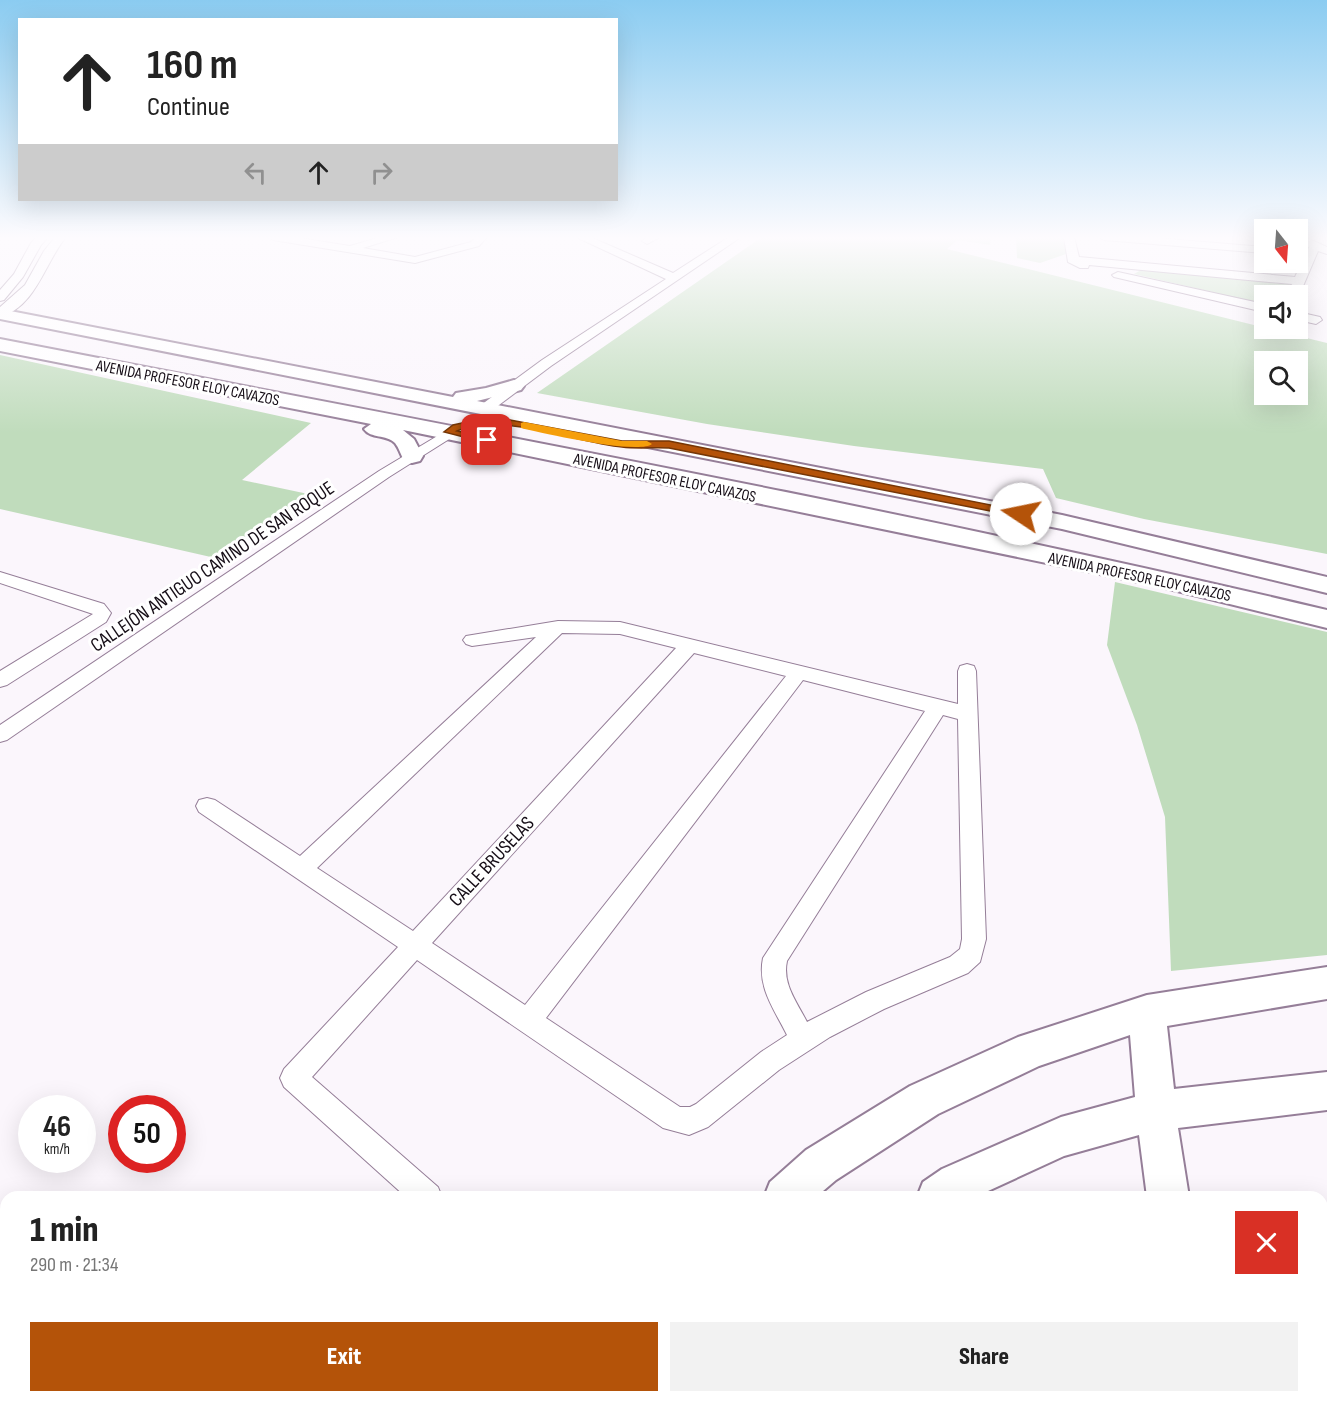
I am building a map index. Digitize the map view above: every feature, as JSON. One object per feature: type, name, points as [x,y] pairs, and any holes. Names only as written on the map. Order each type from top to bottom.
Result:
[{"type":"main road","name":"AVENIDA PROFESOR ELOY CAVAZOS","points":[[0,314],[433,398],[486,415],[669,444],[1062,522],[1327,585]]},
{"type":"main road","name":"AVENIDA PROFESOR ELOY CAVAZOS","points":[[0,345],[449,432],[521,439],[1153,577],[1327,619]]},
{"type":"main road","points":[[433,398],[479,395],[514,386]]},
{"type":"main road","points":[[286,401],[302,413],[396,434],[407,442],[412,456]]},
{"type":"main road","points":[[328,410],[358,404],[441,420],[486,415],[521,439],[669,444]]},
{"type":"main road","points":[[449,432],[486,415]]},
{"type":"main road","points":[[792,1191],[820,1165],[924,1100],[1031,1050],[1147,1012],[1327,983]]},
{"type":"main road","points":[[1147,1012],[1156,1111],[1167,1191]]},
{"type":"main road","points":[[947,1191],[957,1184],[1061,1137],[1156,1111],[1327,1091]]},
{"type":"street","points":[[0,314],[15,302]]},
{"type":"street","points":[[486,415],[514,386],[638,302]]},
{"type":"street","points":[[1308,318],[1316,320]]},
{"type":"street","name":"CALLEJÓN ANTIGUO CAMINO DE SAN ROQUE","points":[[0,735],[449,432]]},
{"type":"street","points":[[0,593],[8,580],[98,608],[102,613],[100,618],[0,680]]},
{"type":"street","points":[[301,869],[558,627]]},
{"type":"street","points":[[472,640],[558,627],[620,628],[968,714]]},
{"type":"street","name":"CALLE BRUSELAS","points":[[421,1191],[293,1078],[690,645]]},
{"type":"street","points":[[528,1021],[799,672]]},
{"type":"street","points":[[207,806],[673,1118],[689,1122],[705,1114],[751,1075],[802,1038],[850,1012],[958,965],[971,954],[974,939],[967,672]]},
{"type":"street","points":[[802,1038],[776,988],[772,974],[775,958],[938,706]]},
{"type":"green space","points":[[668,302],[1163,302],[1254,325],[1254,339],[1308,338],[1327,343],[1327,554],[1144,519],[1056,498],[1043,469],[854,446],[707,424],[537,393]]},
{"type":"green space","points":[[0,355],[311,423],[242,480],[327,498],[224,560],[0,509]]},
{"type":"green space","points":[[1115,582],[1327,632],[1327,955],[1171,971],[1165,817],[1137,725],[1107,645]]},
{"type":"slow traffic","points":[[524,426],[622,444],[647,444]]},
{"type":"route","points":[[487,440],[449,432],[456,427],[485,422],[510,423],[622,444],[669,444],[1021,514]]}]
